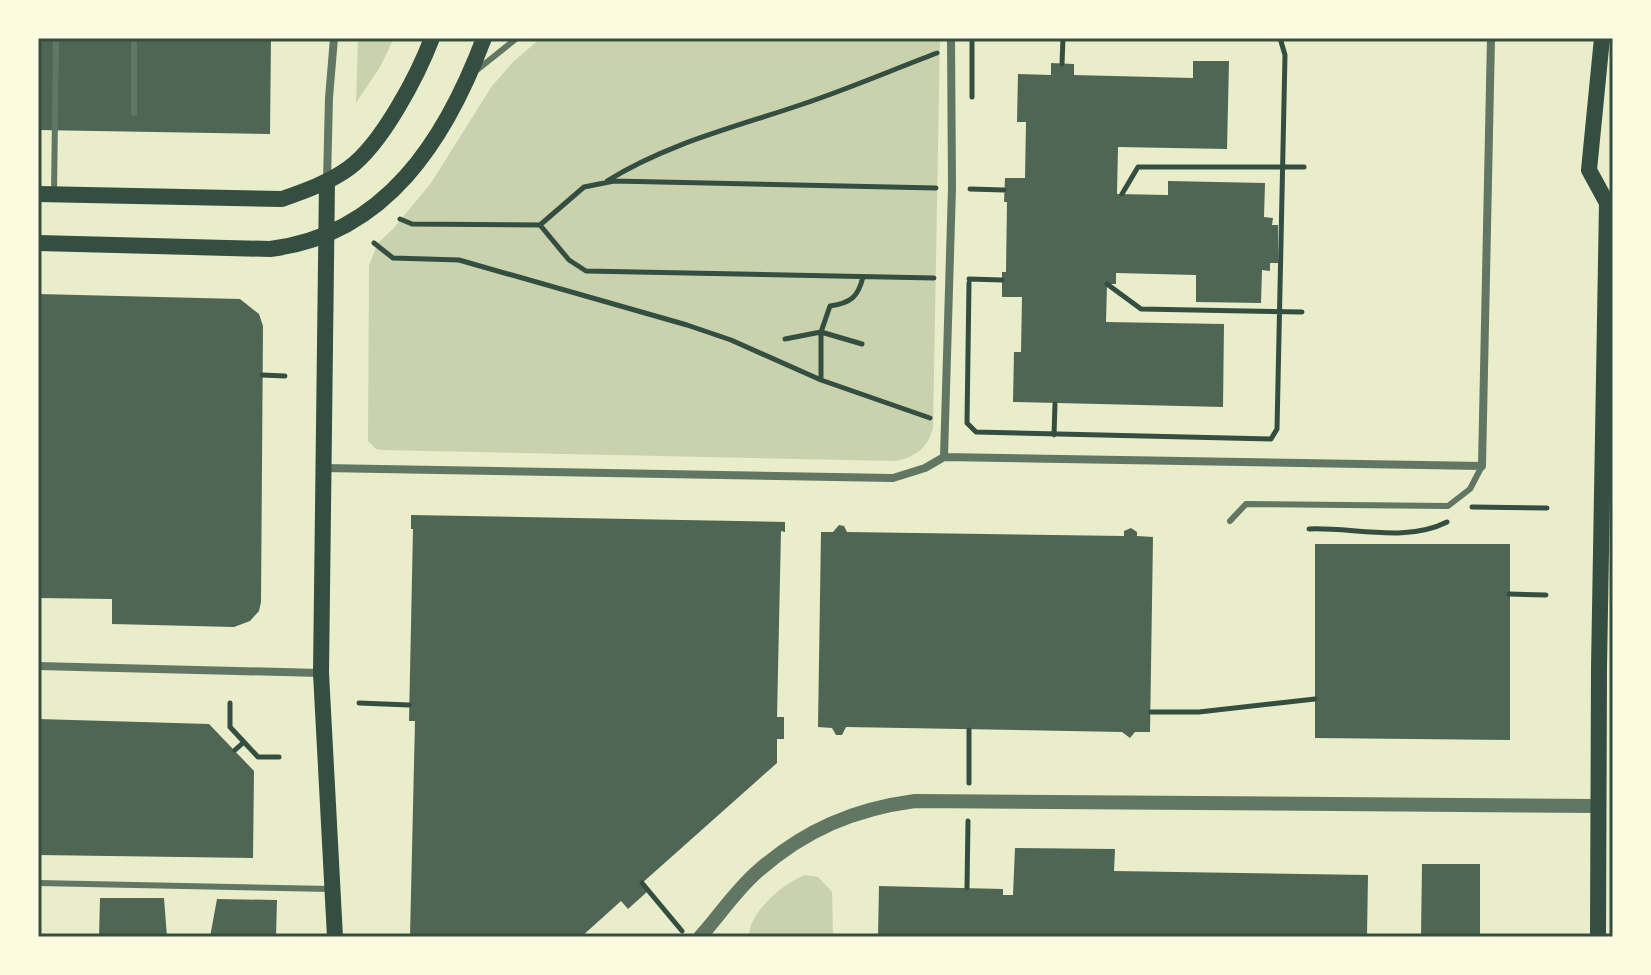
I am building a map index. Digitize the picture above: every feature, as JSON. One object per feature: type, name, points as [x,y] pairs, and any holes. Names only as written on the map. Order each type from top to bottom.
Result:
[{"type":"main road","points":[[46,194],[282,199],[327,181],[350,168],[374,140],[400,102],[425,58],[432,38]]},
{"type":"main road","points":[[38,243],[270,249],[299,243],[351,222],[370,210],[418,166],[449,117],[484,38]]},
{"type":"main road","points":[[1598,937],[1610,200],[1589,170],[1602,38]]},
{"type":"main road","points":[[327,181],[321,673],[335,937]]},
{"type":"street","points":[[327,181],[334,38]]},
{"type":"street","points":[[322,468],[893,478],[925,468],[944,457],[1482,466],[1491,38]]},
{"type":"street","points":[[944,457],[952,188],[951,43]]},
{"type":"street","points":[[38,666],[321,673]]},
{"type":"street","points":[[700,937],[756,873],[802,838],[876,806],[915,801],[1598,806]]},
{"type":"lane","points":[[46,194],[56,38]]},
{"type":"lane","points":[[134,38],[134,113]]},
{"type":"lane","points":[[468,77],[517,38]]},
{"type":"lane","points":[[1230,521],[1246,504],[1448,506],[1470,489],[1482,466]]},
{"type":"lane","points":[[38,883],[331,889]]},
{"type":"path","points":[[603,183],[638,162],[696,138],[804,104],[951,43],[971,38],[972,98]]},
{"type":"path","points":[[1062,64],[1063,38]]},
{"type":"path","points":[[374,243],[393,258],[459,260],[687,325],[731,340],[821,380],[945,422],[967,423],[976,432],[1271,439],[1277,429],[1285,55],[1280,38]]},
{"type":"path","points":[[1122,194],[1138,167],[1304,167]]},
{"type":"path","points":[[970,204],[971,174]]},
{"type":"path","points":[[400,219],[412,224],[540,225],[584,187],[614,181],[937,188]]},
{"type":"path","points":[[970,189],[1004,190]]},
{"type":"path","points":[[540,225],[569,260],[586,271],[934,278]]},
{"type":"path","points":[[967,423],[970,264]]},
{"type":"path","points":[[821,380],[821,332],[830,306],[848,303],[859,293],[863,277]]},
{"type":"path","points":[[969,279],[1002,280]]},
{"type":"path","points":[[1107,284],[1141,309],[1302,312]]},
{"type":"path","points":[[785,339],[821,332],[862,344]]},
{"type":"path","points":[[262,375],[285,376]]},
{"type":"path","points":[[1054,435],[1055,404]]},
{"type":"path","points":[[1448,506],[1547,508]]},
{"type":"path","points":[[1463,514],[1476,507]]},
{"type":"path","points":[[1309,529],[1404,532],[1437,527],[1450,520]]},
{"type":"path","points":[[1509,594],[1546,595]]},
{"type":"path","points":[[1151,712],[1199,712],[1315,699]]},
{"type":"path","points":[[230,703],[230,727],[258,757],[279,757]]},
{"type":"path","points":[[359,703],[409,705]]},
{"type":"path","points":[[235,750],[244,742]]},
{"type":"path","points":[[642,883],[686,937]]},
{"type":"green space","points":[[358,38],[394,38],[380,67],[356,103]]},
{"type":"green space","points":[[541,38],[940,38],[933,428],[920,450],[896,461],[382,450],[376,449],[368,441],[369,265],[378,243],[431,183],[492,86],[514,61]]},
{"type":"green space","points":[[806,875],[818,877],[832,892],[833,937],[749,937],[755,918],[769,899]]},
{"type":"building","points":[[38,38],[271,38],[270,134],[38,130]]},
{"type":"building","points":[[1193,61],[1229,61],[1227,149],[1118,147],[1117,194],[1168,195],[1168,181],[1265,183],[1264,217],[1273,218],[1272,225],[1278,225],[1278,263],[1270,263],[1270,271],[1262,270],[1261,303],[1196,302],[1196,275],[1116,273],[1116,284],[1107,284],[1106,322],[1224,324],[1223,407],[1013,402],[1014,352],[1021,352],[1022,297],[1002,297],[1002,272],[1006,272],[1005,178],[1025,178],[1026,122],[1017,122],[1018,74],[1051,75],[1051,63],[1074,64],[1074,75],[1193,78]]},
{"type":"building","points":[[38,294],[240,299],[259,314],[263,326],[261,602],[259,611],[250,621],[234,627],[112,624],[112,599],[38,598]]},
{"type":"building","points":[[411,515],[785,522],[785,532],[781,531],[777,717],[784,717],[784,739],[777,739],[777,763],[641,884],[648,891],[628,909],[621,901],[581,937],[410,937],[415,721],[409,721]]},
{"type":"building","points":[[839,525],[844,526],[847,532],[1124,536],[1124,531],[1131,528],[1137,536],[1153,537],[1150,732],[1135,732],[1130,738],[1122,732],[846,727],[842,735],[836,735],[832,728],[818,727],[821,532],[833,532]]},
{"type":"building","points":[[1315,544],[1510,544],[1510,740],[1315,738]]},
{"type":"building","points":[[38,719],[209,724],[254,771],[253,858],[38,855]]},
{"type":"building","points":[[1015,848],[1115,849],[1114,871],[1368,875],[1367,937],[878,937],[879,886],[1003,889],[1003,895],[1013,895]]},
{"type":"building","points":[[1422,864],[1480,864],[1480,937],[1421,937]]},
{"type":"building","points":[[100,898],[164,898],[167,937],[99,937]]},
{"type":"building","points":[[217,899],[277,900],[276,937],[210,937]]}]
